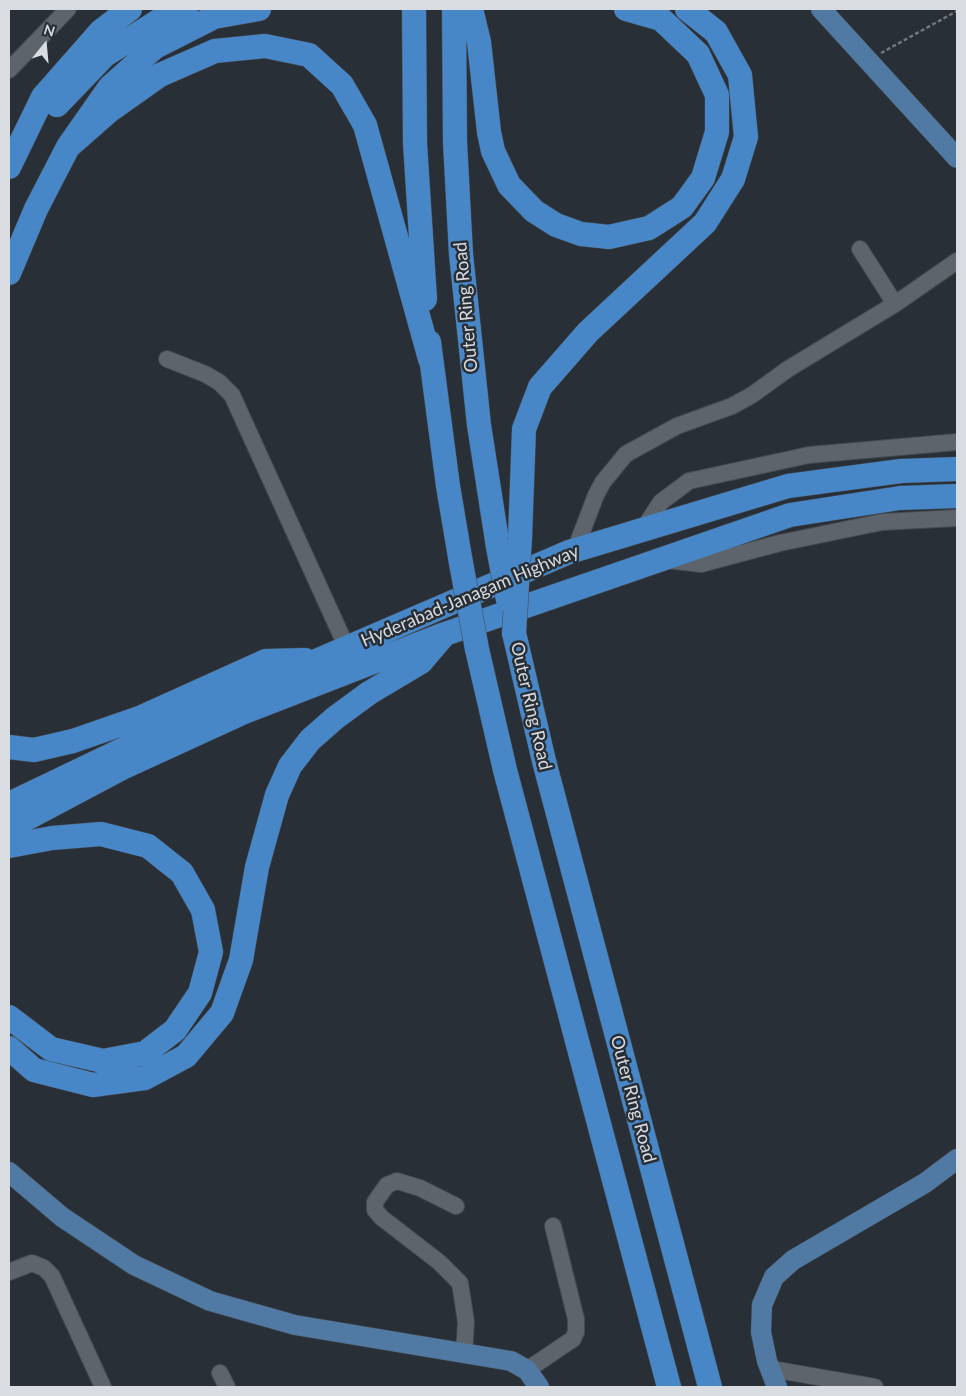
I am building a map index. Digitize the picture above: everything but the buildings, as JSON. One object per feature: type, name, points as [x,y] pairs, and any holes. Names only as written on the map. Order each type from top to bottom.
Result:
[{"type":"highway","points":[[9,167],[44,98],[101,31],[130,9]]},
{"type":"highway","points":[[29,125],[56,105],[105,55],[168,15],[186,9]]},
{"type":"highway","points":[[9,273],[36,209],[68,147],[110,87],[155,48],[214,17],[259,9]]},
{"type":"highway","points":[[463,14],[493,151],[509,185],[534,211],[568,230],[595,237],[609,237],[649,228],[682,208],[703,178],[717,132],[717,95],[698,54],[661,20],[626,9]]},
{"type":"highway","points":[[514,633],[524,429],[540,387],[588,332],[706,223],[733,179],[746,137],[740,75],[716,32],[687,9]]},
{"type":"highway","points":[[414,14],[417,199],[430,359],[460,563],[477,649],[507,780],[669,1387]]},
{"type":"highway","name":"Outer Ring Road","points":[[463,14],[455,142],[461,264],[479,425],[498,547],[514,633],[544,761],[710,1387]]},
{"type":"highway","points":[[68,147],[109,110],[160,74],[215,51],[265,46],[309,55],[342,85],[365,125],[430,359]]},
{"type":"highway","name":"Hyderabad-Janagam Highway","points":[[9,804],[228,699],[575,550],[788,486],[901,471],[957,469]]},
{"type":"highway","name":"Hyderabad-Janagam Highway","points":[[9,828],[124,767],[244,712],[445,634],[790,515],[900,498],[957,496]]},
{"type":"highway","points":[[9,1048],[34,1070],[93,1085],[145,1078],[186,1056],[222,1013],[241,960],[257,866],[274,804],[290,766],[310,740],[335,718],[369,693],[421,662],[445,634]]},
{"type":"highway","points":[[9,747],[34,750],[73,741],[142,717],[266,661],[319,660]]},
{"type":"highway","points":[[9,846],[52,838],[101,834],[148,846],[182,873],[204,910],[211,952],[200,993],[175,1030],[145,1052],[103,1061],[51,1049],[9,1017]]},
{"type":"main road","points":[[822,9],[957,158]]},
{"type":"main road","points":[[775,1378],[767,1361],[761,1332],[762,1305],[774,1277],[793,1260],[925,1182],[957,1159]]},
{"type":"main road","points":[[9,1172],[62,1217],[134,1265],[210,1301],[295,1325],[511,1361],[527,1370],[539,1387]]},
{"type":"street","points":[[9,70],[68,9]]},
{"type":"street","points":[[860,249],[895,304]]},
{"type":"street","points":[[575,550],[596,495],[603,482],[626,454],[677,426],[732,406],[752,395],[788,369],[895,304],[957,261]]},
{"type":"street","points":[[168,359],[219,382],[232,395],[347,648]]},
{"type":"street","points":[[642,530],[662,502],[689,481],[809,455],[957,442]]},
{"type":"street","points":[[662,559],[701,564],[780,543],[882,522],[957,518]]},
{"type":"street","points":[[456,1206],[420,1188],[397,1181],[387,1186],[375,1202],[375,1210],[382,1218],[439,1262],[460,1283],[466,1322],[464,1354]]},
{"type":"street","points":[[527,1370],[573,1339],[576,1332],[576,1318],[553,1226]]},
{"type":"street","points":[[9,1272],[32,1263],[44,1268],[52,1276],[103,1387]]},
{"type":"street","points":[[775,1378],[875,1387]]},
{"type":"path","points":[[869,60],[957,11]]}]
